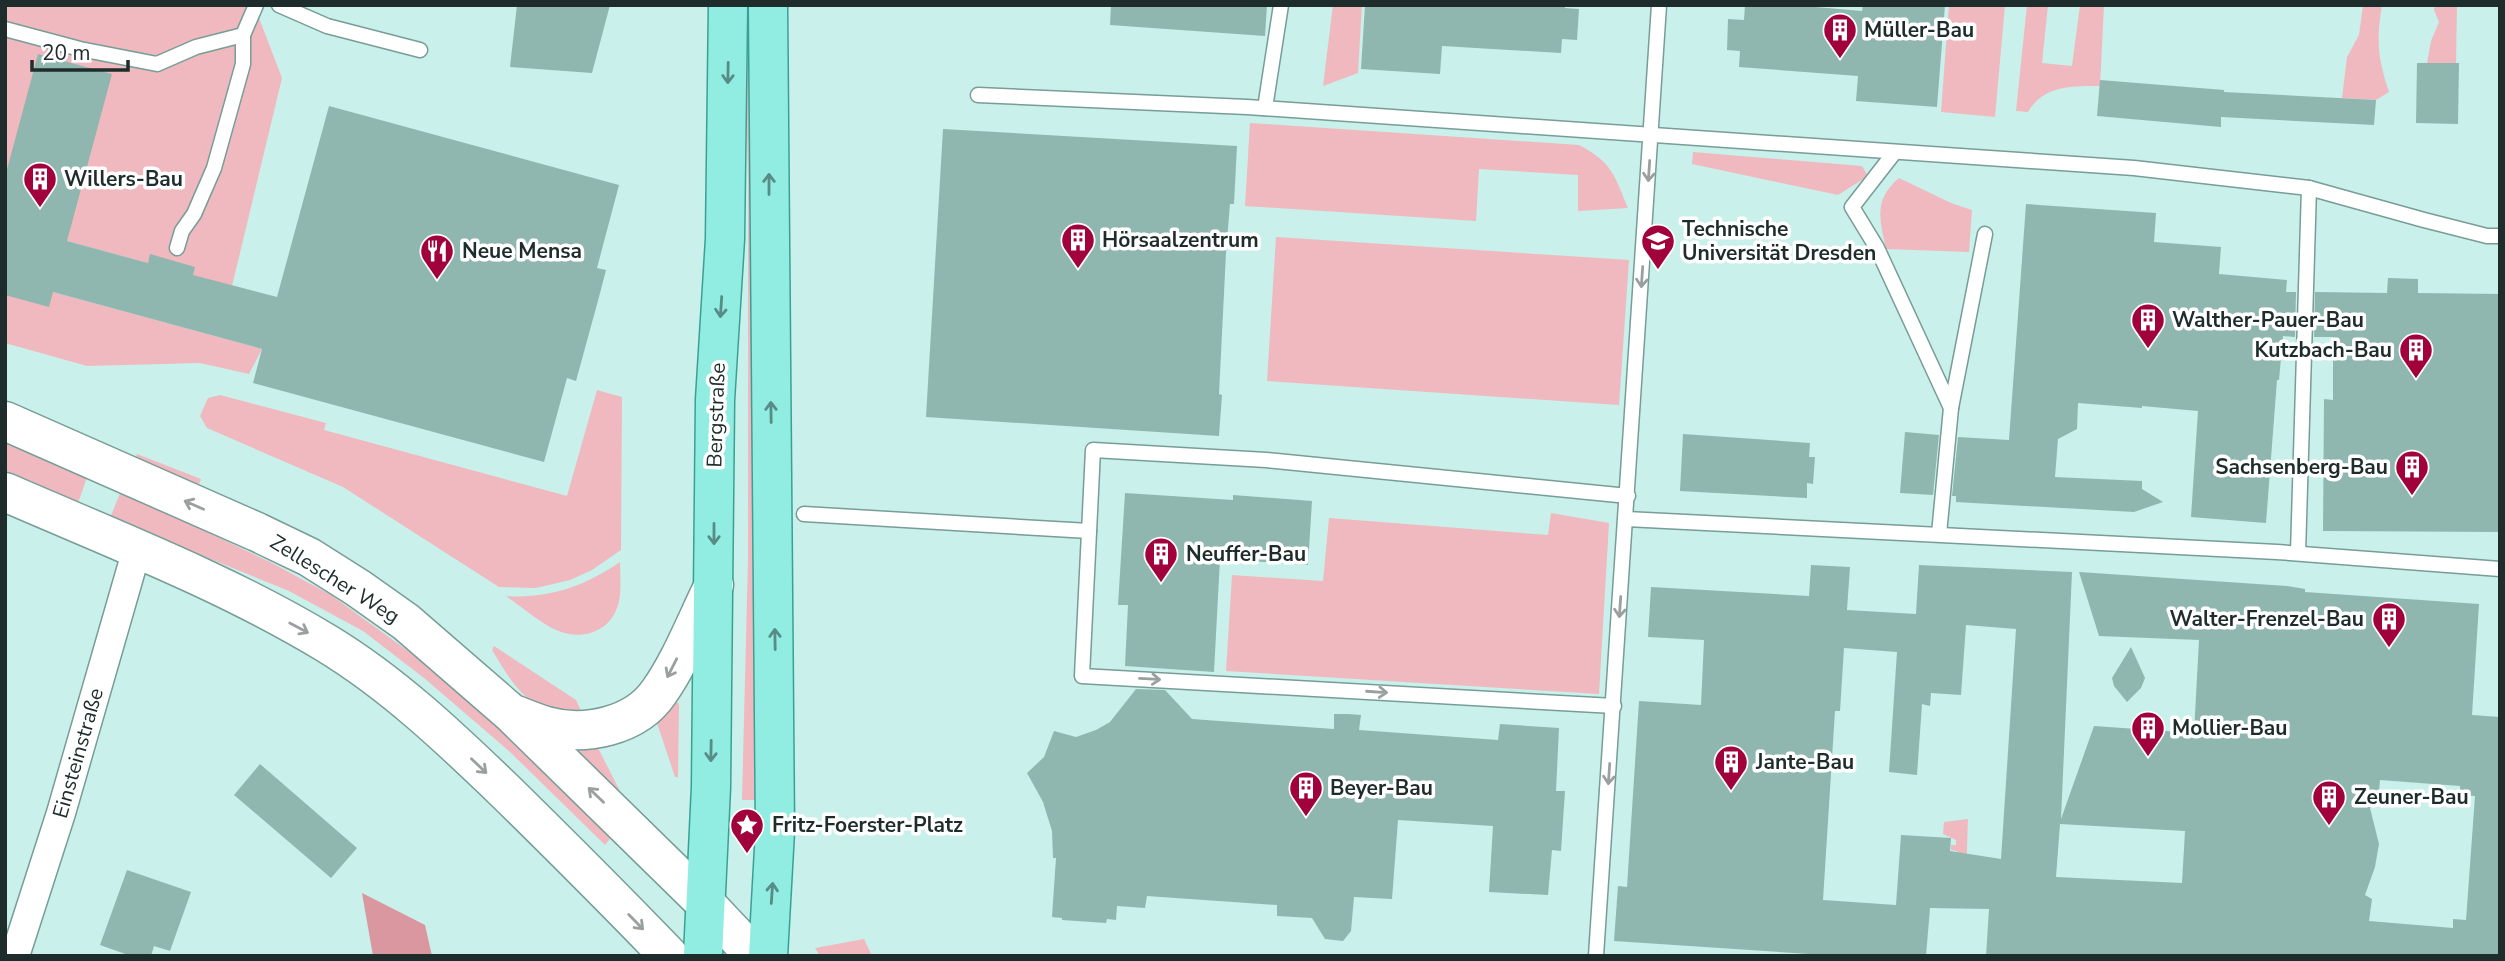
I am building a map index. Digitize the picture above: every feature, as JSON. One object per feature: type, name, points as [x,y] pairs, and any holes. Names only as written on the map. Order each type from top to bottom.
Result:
[{"type":"main road","name":"Bergstraße","points":[[706,904],[714,585],[715,400],[725,239],[728,5]]},
{"type":"main road","points":[[768,5],[775,831],[768,956]]},
{"type":"main road","name":"Zellescher Weg","points":[[5,421],[257,532],[309,557],[358,588],[406,622],[512,714],[706,904]]},
{"type":"main road","points":[[5,492],[239,596],[326,643],[389,687],[443,731],[604,888],[669,956]]},
{"type":"main road","points":[[512,714],[547,727],[590,730],[619,722],[641,712],[659,693],[714,585]]},
{"type":"main road","points":[[703,956],[706,904]]},
{"type":"main road","points":[[706,904],[755,956]]},
{"type":"street","name":"Einsteinstraße","points":[[15,956],[61,813],[137,549]]},
{"type":"lane","points":[[177,248],[182,231],[194,214],[214,168],[243,64],[243,35],[256,5]]},
{"type":"lane","points":[[279,5],[292,13],[327,26],[420,50]]},
{"type":"lane","points":[[1265,108],[1281,5]]},
{"type":"lane","points":[[1596,956],[1659,5]]},
{"type":"lane","points":[[5,29],[80,49],[157,64],[196,47],[243,35]]},
{"type":"lane","points":[[978,95],[1265,108],[2134,169],[2309,188],[2487,236],[2500,236]]},
{"type":"lane","points":[[1894,153],[1852,207],[1877,248],[1951,408]]},
{"type":"lane","points":[[2298,553],[2309,188]]},
{"type":"lane","points":[[1939,534],[1951,408],[1985,234]]},
{"type":"lane","points":[[1614,706],[1082,676],[1093,450],[1266,460],[1628,496]]},
{"type":"lane","points":[[804,514],[1089,531]]},
{"type":"lane","points":[[1626,519],[2298,553],[2500,569]]},
{"type":"shaded area","points":[[5,5],[254,5],[282,78],[232,286],[67,241],[5,177]]},
{"type":"shaded area","points":[[744,5],[753,5],[757,800],[742,800],[748,560],[748,177]]},
{"type":"shaded area","points":[[1333,5],[1362,5],[1358,73],[1323,86]]},
{"type":"shaded area","points":[[1949,5],[2005,5],[1995,117],[1941,112]]},
{"type":"shaded area","points":[[2027,5],[2048,5],[2042,63],[2072,66],[2080,5],[2104,5],[2100,86],[2060,89],[2042,97],[2028,112],[2016,111]]},
{"type":"shaded area","points":[[2363,5],[2382,5],[2379,49],[2389,92],[2376,100],[2342,98],[2347,57],[2359,35]]},
{"type":"shaded area","points":[[2435,5],[2457,5],[2456,63],[2427,63],[2431,41],[2439,22],[2434,10]]},
{"type":"shaded area","points":[[1250,123],[1579,145],[1606,164],[1628,208],[1578,211],[1578,175],[1479,169],[1476,221],[1245,206]]},
{"type":"shaded area","points":[[1693,152],[1862,166],[1868,176],[1838,195],[1692,164]]},
{"type":"shaded area","points":[[1899,178],[1972,210],[1969,252],[1886,249],[1880,210],[1885,194]]},
{"type":"shaded area","points":[[1276,237],[1629,260],[1619,405],[1267,381]]},
{"type":"shaded area","points":[[53,292],[262,349],[249,374],[200,363],[87,366],[5,343],[5,295]]},
{"type":"shaded area","points":[[597,390],[622,397],[621,550],[592,570],[570,580],[536,588],[499,587],[343,487],[207,428],[200,416],[208,398],[220,395],[326,423],[324,430],[567,496]]},
{"type":"shaded area","points":[[5,442],[87,477],[78,503],[5,473]]},
{"type":"shaded area","points":[[137,454],[201,479],[199,484],[135,459]]},
{"type":"shaded area","points":[[121,491],[272,563],[331,595],[430,667],[525,749],[613,835],[605,845],[509,751],[424,678],[363,631],[289,591],[110,518]]},
{"type":"shaded area","points":[[1551,513],[1609,523],[1599,694],[1226,671],[1232,575],[1323,581],[1329,518],[1548,535]]},
{"type":"shaded area","points":[[620,562],[618,605],[608,622],[593,632],[575,635],[556,630],[506,596],[537,595],[566,589],[593,578]]},
{"type":"shaded area","points":[[494,646],[576,700],[583,715],[535,704],[514,684],[492,650]]},
{"type":"shaded area","points":[[676,701],[679,704],[678,777],[675,777],[656,720]]},
{"type":"shaded area","points":[[597,746],[622,795],[617,795],[576,754],[575,748]]},
{"type":"shaded area","points":[[1968,819],[1966,876],[1957,875],[1957,851],[1951,850],[1951,845],[1956,845],[1956,840],[1943,834],[1944,822]]},
{"type":"shaded area","points":[[362,893],[425,925],[432,956],[373,956]]},
{"type":"shaded area","points":[[864,939],[872,956],[820,956],[815,948]]},
{"type":"building","points":[[517,5],[610,5],[592,73],[510,67]]},
{"type":"building","points":[[1111,5],[1267,5],[1265,36],[1110,25]]},
{"type":"building","points":[[1365,5],[1565,5],[1565,8],[1579,9],[1577,40],[1562,39],[1561,53],[1442,46],[1440,74],[1361,69]]},
{"type":"building","name":"Müller-Bau","points":[[1745,5],[1792,5],[1862,11],[1863,5],[1945,5],[1937,107],[1856,101],[1858,76],[1739,67],[1740,51],[1727,50],[1728,19],[1744,20]]},
{"type":"building","name":"Neue Mensa","points":[[38,54],[112,74],[67,241],[148,263],[150,254],[195,267],[193,275],[277,297],[329,106],[619,185],[597,268],[606,270],[599,297],[576,381],[567,378],[544,462],[253,383],[262,349],[53,292],[49,307],[5,295],[5,177]]},
{"type":"building","points":[[2417,63],[2459,63],[2458,124],[2416,123]]},
{"type":"building","points":[[2100,80],[2224,92],[2376,100],[2374,125],[2221,117],[2221,127],[2097,116]]},
{"type":"building","name":"Hörsaalzentrum","points":[[943,129],[1237,146],[1234,204],[1230,204],[1226,253],[1219,436],[926,417]]},
{"type":"building","name":"Walther-Pauer-Bau","points":[[2026,204],[2156,213],[2154,242],[2221,247],[2219,274],[2287,280],[2286,292],[2296,292],[2295,337],[2283,336],[2266,523],[2191,517],[2198,411],[2142,406],[2078,403],[2077,429],[2058,439],[2055,477],[2142,481],[2142,489],[2163,502],[2134,512],[1956,502],[1956,496],[1952,496],[1958,437],[2009,440]]},
{"type":"building","name":"Kutzbach-Bau","points":[[2388,278],[2418,279],[2418,293],[2500,294],[2500,532],[2323,531],[2324,399],[2333,400],[2333,337],[2314,337],[2315,292],[2387,293]]},
{"type":"building","points":[[1905,432],[1939,435],[1933,495],[1900,493]]},
{"type":"building","points":[[1683,434],[1810,443],[1809,457],[1815,457],[1813,484],[1807,483],[1807,498],[1680,491]]},
{"type":"building","name":"Neuffer-Bau","points":[[1125,493],[1233,500],[1233,495],[1312,501],[1308,565],[1220,559],[1214,672],[1125,666],[1128,605],[1118,605]]},
{"type":"building","points":[[1811,565],[1850,567],[1847,610],[1916,614],[1919,565],[2072,572],[2061,819],[2094,726],[2194,733],[2199,640],[2099,636],[2079,572],[2287,586],[2305,589],[2305,592],[2479,604],[2472,715],[2500,717],[2500,956],[1986,956],[1989,909],[1930,908],[1926,956],[1839,956],[1614,941],[1618,886],[1627,887],[1639,701],[1701,705],[1704,640],[1648,637],[1651,587],[1809,596]],"holes":[[[1966,625],[2016,629],[2001,859],[1950,851],[1951,838],[1901,835],[1896,905],[1823,900],[1835,711],[1840,711],[1844,648],[1897,652],[1889,772],[1917,775],[1922,704],[1930,706],[1931,693],[1961,695]],[[2380,780],[2460,786],[2460,795],[2475,796],[2466,920],[2453,919],[2453,928],[2369,921],[2372,899],[2365,895],[2375,867],[2379,844],[2370,808],[2378,803]],[[2060,824],[2185,831],[2182,883],[2056,877]]]},
{"type":"building","points":[[2131,647],[2145,678],[2141,688],[2127,702],[2114,686],[2112,678]]},
{"type":"building","name":"Beyer-Bau","points":[[1136,689],[1165,690],[1192,719],[1334,729],[1334,714],[1348,714],[1361,715],[1359,730],[1498,740],[1500,724],[1559,728],[1556,791],[1565,791],[1561,851],[1552,850],[1548,895],[1489,892],[1493,826],[1398,820],[1392,899],[1354,897],[1351,931],[1343,941],[1325,939],[1312,918],[1277,916],[1277,905],[1147,896],[1145,908],[1117,906],[1116,920],[1107,919],[1106,923],[1052,917],[1056,858],[1053,858],[1052,831],[1043,802],[1027,773],[1044,757],[1054,731],[1076,737],[1096,730],[1110,722]]},
{"type":"building","points":[[260,764],[357,848],[331,878],[234,795]]},
{"type":"building","points":[[127,870],[191,892],[170,951],[154,946],[151,956],[131,956],[100,945]]},
{"type":"place","name":"Müller-Bau","points":[[1840,60]]},
{"type":"place","name":"Willers-Bau","points":[[40,209]]},
{"type":"place","name":"Hörsaalzentrum","points":[[1078,270]]},
{"type":"place","name":"Technische Universität Dresden","points":[[1658,271]]},
{"type":"place","name":"Neue Mensa","points":[[437,281]]},
{"type":"place","name":"Walther-Pauer-Bau","points":[[2148,350]]},
{"type":"place","name":"Kutzbach-Bau","points":[[2416,380]]},
{"type":"place","name":"Sachsenberg-Bau","points":[[2412,497]]},
{"type":"place","name":"Neuffer-Bau","points":[[1161,584]]},
{"type":"place","name":"Walter-Frenzel-Bau","points":[[2389,649]]},
{"type":"place","name":"Mollier-Bau","points":[[2148,758]]},
{"type":"place","name":"Jante-Bau","points":[[1731,792]]},
{"type":"place","name":"Beyer-Bau","points":[[1306,818]]},
{"type":"place","name":"Zeuner-Bau","points":[[2329,827]]},
{"type":"place","name":"Fritz-Foerster-Platz","points":[[747,855]]}]
